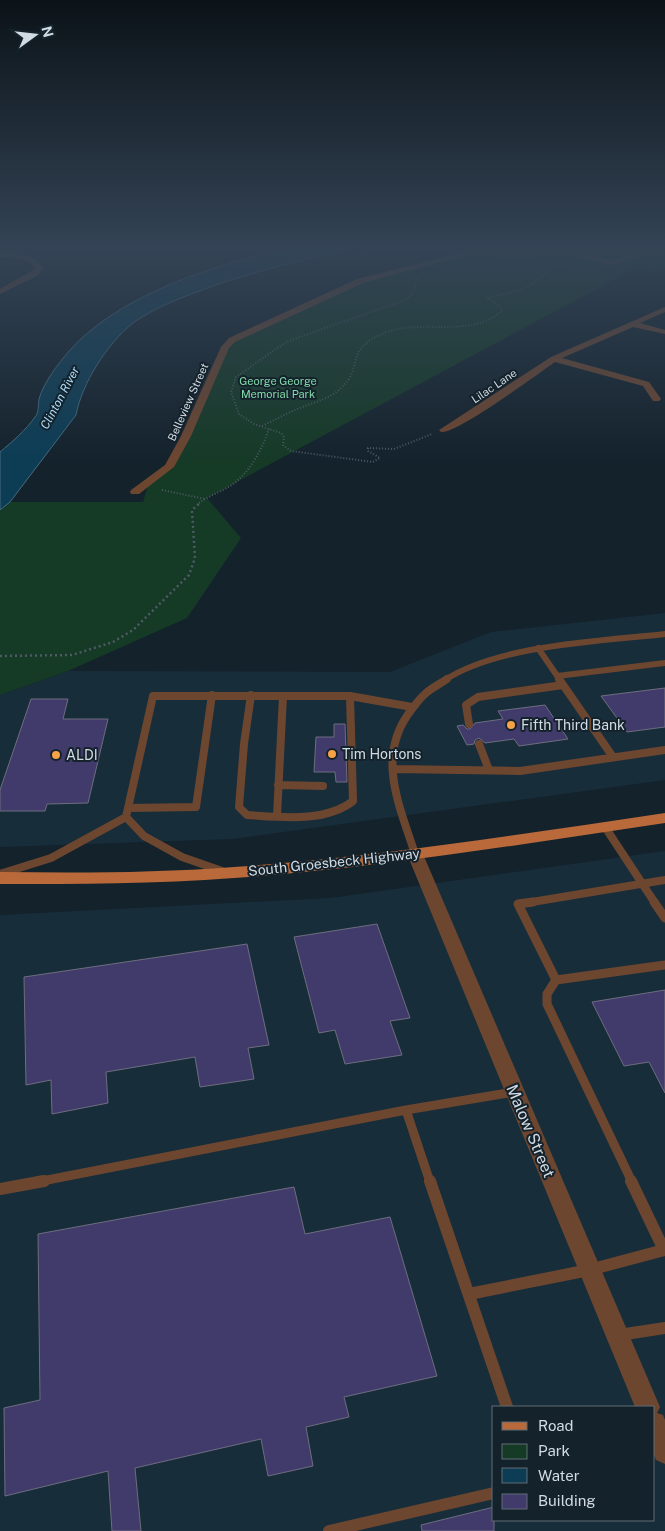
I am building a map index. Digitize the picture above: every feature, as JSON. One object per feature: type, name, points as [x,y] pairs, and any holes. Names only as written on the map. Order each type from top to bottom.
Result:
[{"type":"main road","name":"South Groesbeck Highway","points":[[0,878],[166,876],[268,870],[415,854],[665,818]]},
{"type":"street","name":"Belleview Street","points":[[135,492],[168,467],[176,456],[225,347],[232,340],[277,319]]},
{"type":"street","name":"Lilac Lane","points":[[444,430],[474,413],[554,360],[641,319]]},
{"type":"street","points":[[632,324],[665,332]]},
{"type":"street","points":[[554,360],[646,384],[656,399]]},
{"type":"street","name":"Malow Street","points":[[415,854],[647,1406]]},
{"type":"street","points":[[655,1427],[665,1452]]},
{"type":"lane","points":[[415,854],[399,802],[392,751],[395,735],[412,707],[424,694],[468,668],[538,648],[665,634]]},
{"type":"lane","points":[[538,648],[613,758]]},
{"type":"lane","points":[[557,676],[665,663]]},
{"type":"lane","points":[[469,724],[466,705],[478,697],[563,685]]},
{"type":"lane","points":[[128,808],[196,807],[212,695]]},
{"type":"lane","points":[[251,695],[244,744],[239,807],[247,815],[277,816],[336,811],[348,807],[353,801],[350,696]]},
{"type":"lane","points":[[0,874],[51,858],[126,817],[153,696],[350,696],[412,707]]},
{"type":"lane","points":[[277,816],[283,696]]},
{"type":"lane","points":[[479,744],[489,770]]},
{"type":"lane","points":[[393,769],[520,771],[665,750]]},
{"type":"lane","points":[[278,785],[323,786]]},
{"type":"lane","points":[[126,817],[144,836],[182,857],[226,873]]},
{"type":"lane","points":[[605,827],[665,918]]},
{"type":"lane","points":[[556,980],[518,904],[665,880]]},
{"type":"lane","points":[[469,1294],[589,1270],[664,1250],[547,1004],[547,994],[556,980],[665,965]]},
{"type":"lane","points":[[0,1189],[406,1110],[515,1092]]},
{"type":"lane","points":[[406,1110],[507,1406]]},
{"type":"lane","points":[[617,1336],[665,1328]]},
{"type":"lane","points":[[329,1531],[492,1493]]},
{"type":"path","points":[[350,319],[286,342],[236,377],[231,392],[240,414],[246,420],[281,433],[284,437],[283,445],[286,448],[299,452],[373,462],[380,458],[368,451],[368,448],[394,449],[444,430]]},
{"type":"path","points":[[262,427],[283,415],[330,397],[340,389],[348,382],[354,370],[356,353],[368,340],[411,327],[457,326],[492,319]]},
{"type":"path","points":[[0,656],[72,655],[113,642],[133,630],[189,575],[195,558],[192,510],[198,503],[232,484],[254,463],[264,445],[269,429]]},
{"type":"path","points":[[144,486],[205,499]]},
{"type":"shaded area","points":[[665,613],[665,780],[232,839],[0,847],[0,695],[68,671],[390,672],[491,632]]},
{"type":"shaded area","points":[[665,851],[665,1531],[0,1531],[0,915],[331,898]]},
{"type":"green space","name":"George George Memorial Park","points":[[280,319],[540,319],[207,498],[241,538],[187,618],[68,671],[0,695],[0,510],[10,502],[143,502],[149,482],[169,467],[225,347]]},
{"type":"water","name":"Clinton River","points":[[106,319],[139,319],[123,332],[105,353],[90,377],[76,415],[10,502],[0,510],[0,452],[31,422],[38,411],[39,399],[44,386],[69,351],[90,331]]},
{"type":"building","points":[[665,688],[665,727],[627,732],[601,696]]},
{"type":"building","name":"ALDI","points":[[31,699],[68,699],[63,719],[108,719],[88,803],[47,804],[45,811],[0,811],[0,790]]},
{"type":"building","name":"Fifth Third Bank","points":[[545,705],[568,739],[519,746],[514,739],[485,743],[479,738],[475,740],[474,744],[467,745],[457,726],[463,725],[470,729],[475,723],[503,719],[498,711]]},
{"type":"building","name":"Tim Hortons","points":[[334,724],[345,724],[347,782],[336,782],[335,772],[314,772],[316,737],[334,737]]},
{"type":"building","points":[[377,924],[410,1018],[390,1021],[402,1055],[345,1064],[335,1030],[319,1033],[294,937]]},
{"type":"building","points":[[247,944],[269,1045],[248,1048],[254,1079],[200,1087],[195,1057],[106,1072],[108,1103],[52,1114],[51,1080],[26,1085],[24,977]]},
{"type":"building","points":[[665,990],[665,1093],[649,1062],[624,1066],[592,1002]]},
{"type":"building","points":[[294,1187],[305,1234],[390,1217],[437,1376],[344,1397],[349,1417],[306,1427],[313,1466],[268,1476],[261,1439],[135,1468],[141,1531],[112,1531],[108,1471],[5,1496],[4,1408],[40,1400],[38,1234]]},
{"type":"building","points":[[492,1507],[494,1531],[422,1531],[421,1525]]},
{"type":"place","name":"Fifth Third Bank","points":[[511,725]]},
{"type":"place","name":"Tim Hortons","points":[[332,754]]},
{"type":"place","name":"ALDI","points":[[56,755]]}]
